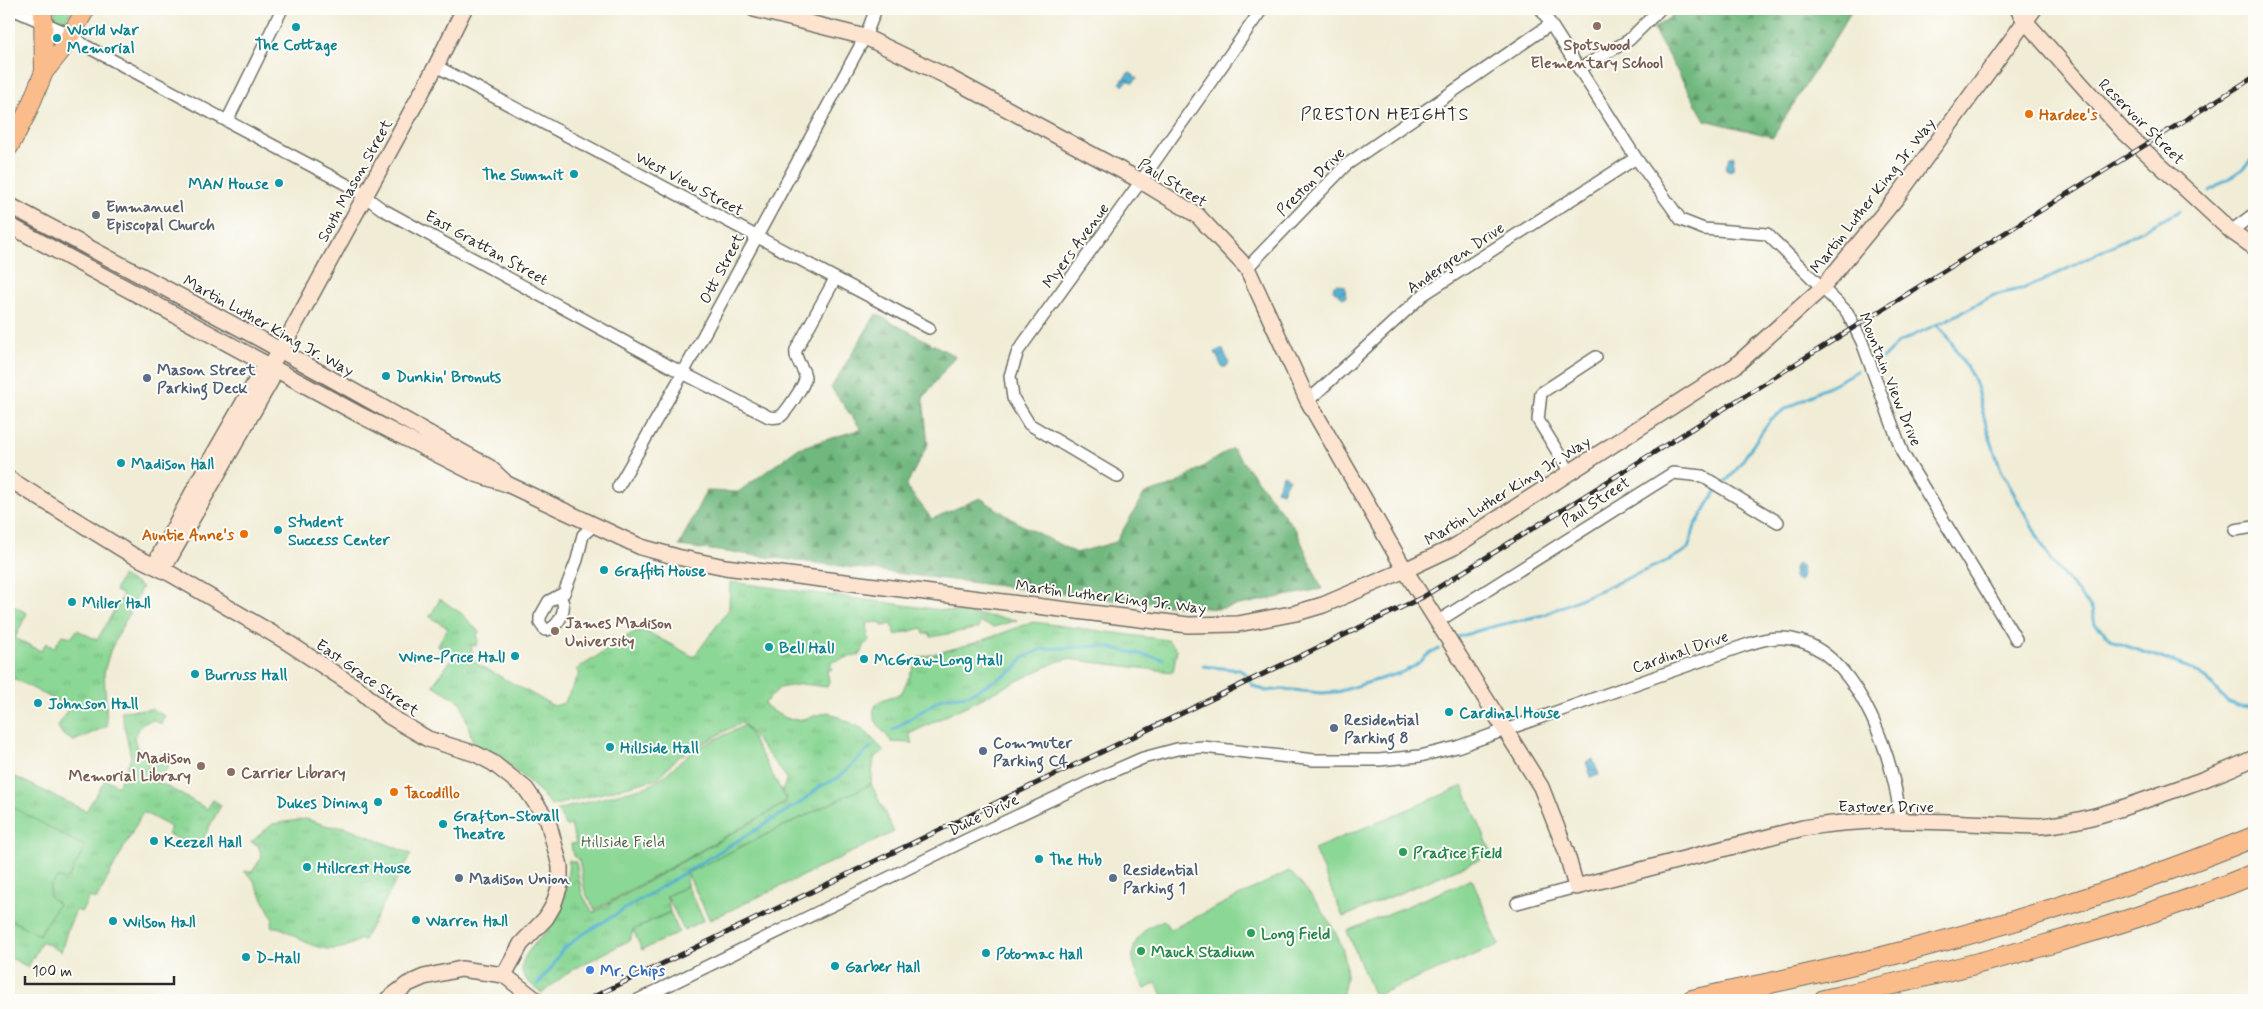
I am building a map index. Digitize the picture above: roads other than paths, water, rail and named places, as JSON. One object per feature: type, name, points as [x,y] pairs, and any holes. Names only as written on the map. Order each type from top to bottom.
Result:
[{"type":"highway","points":[[1692,1000],[1905,952],[2014,921],[2129,885],[2254,837]]},
{"type":"highway","points":[[1824,1000],[1944,972],[2054,942],[2254,874]]},
{"type":"main road","points":[[9,147],[27,113],[44,72],[72,35],[86,9]]},
{"type":"main road","name":"South Mason Street","points":[[161,570],[159,556],[202,475],[260,374],[270,366],[280,350],[436,66],[464,9]]},
{"type":"main road","name":"Paul Street","points":[[754,9],[865,37],[946,76],[1141,181],[1197,215],[1248,268],[1308,401],[1405,570],[1541,787],[1566,852],[1576,888]]},
{"type":"main road","name":"Martin Luther King Jr. Way","points":[[9,225],[362,416],[476,474],[507,484],[641,547],[705,564],[1188,625],[1238,624],[1296,613],[1323,605],[1454,547],[1734,366],[1823,287],[1897,197],[2021,15],[2034,9]]},
{"type":"main road","points":[[43,15],[44,72]]},
{"type":"main road","name":"Reservoir Street","points":[[2021,15],[2123,131],[2231,231],[2254,247]]},
{"type":"main road","name":"Martin Luther King Jr. Way","points":[[9,205],[280,350],[489,467],[507,484]]},
{"type":"main road","name":"East Grace Street","points":[[9,479],[132,554],[287,642],[360,690],[389,716],[404,726],[428,738],[476,754],[493,763],[526,789],[538,803],[548,821],[560,866],[560,885],[553,906],[546,918],[521,944],[504,975]]},
{"type":"main road","name":"Eastover Drive","points":[[1576,888],[1803,828],[1859,820],[2057,825],[2128,806],[2181,788],[2254,758]]},
{"type":"main road","points":[[387,1000],[408,984],[440,972],[460,969],[504,975],[536,1000]]},
{"type":"street","name":"East Grattan Street","points":[[12,9],[43,15],[84,45],[365,197],[683,373],[767,416],[774,418],[782,415],[804,382],[804,372],[796,359],[796,350],[836,279]]},
{"type":"street","points":[[227,122],[282,9]]},
{"type":"street","name":"Ott Street","points":[[618,487],[683,373],[865,37],[876,9]]},
{"type":"street","name":"Myers Avenue","points":[[1118,477],[1029,424],[1013,398],[1010,376],[1018,351],[1262,9]]},
{"type":"street","name":"Mountain View Drive","points":[[1541,9],[1636,158],[1681,220],[1704,229],[1767,234],[1847,312],[1856,328],[1903,454],[2016,639]]},
{"type":"street","points":[[1579,69],[1628,40],[1660,9]]},
{"type":"street","name":"Preston Drive","points":[[1248,268],[1346,165],[1550,24]]},
{"type":"street","name":"West View Street","points":[[436,66],[928,328]]},
{"type":"street","name":"Andergren Drive","points":[[1308,401],[1424,294],[1636,158]]},
{"type":"street","points":[[2231,231],[2254,214]]},
{"type":"street","points":[[1570,472],[1538,420],[1540,393],[1596,357]]},
{"type":"street","name":"Paul Street","points":[[1437,622],[1672,473],[1702,476],[1778,522]]},
{"type":"street","points":[[560,597],[564,593],[572,574],[583,535],[593,526]]},
{"type":"street","points":[[2235,530],[2254,526]]},
{"type":"street","name":"Cardinal Drive","points":[[1365,760],[1403,759],[1430,754],[1758,641],[1776,638],[1794,639],[1814,646],[1834,663],[1866,706],[1882,738],[1891,767],[1898,796],[1900,822]]},
{"type":"street","name":"Duke Drive","points":[[638,1000],[964,841],[1143,758],[1177,749],[1208,747],[1314,760],[1365,760]]},
{"type":"street","name":"Eastover Drive","points":[[1517,903],[1576,888]]},
{"type":"water","points":[[1129,72],[1137,78],[1133,83],[1128,80],[1123,86],[1120,83]]},
{"type":"water","points":[[1734,156],[1733,170],[1727,171],[1729,157]]},
{"type":"water","points":[[1334,285],[1345,286],[1346,297],[1343,298],[1333,290]]},
{"type":"water","points":[[1223,349],[1229,363],[1226,367],[1222,367],[1215,352]]},
{"type":"water","points":[[1283,475],[1289,478],[1282,492],[1276,490]]},
{"type":"water","points":[[1798,564],[1803,567],[1801,579],[1798,581],[1793,578],[1795,566]]},
{"type":"water","points":[[1593,759],[1599,775],[1591,777],[1586,762]]},
{"type":"waterway","points":[[2210,191],[2241,170],[2254,157]]},
{"type":"waterway","points":[[1882,359],[1899,342],[1955,316],[1994,295],[2025,288],[2049,278],[2180,211]]},
{"type":"waterway","points":[[1937,325],[1948,337],[1975,381],[1987,429],[2001,470],[2051,561],[2092,609],[2095,624],[2115,642],[2190,668],[2207,679],[2227,702],[2238,706],[2254,707]]},
{"type":"waterway","points":[[1458,637],[1543,615],[1669,560],[1688,549],[1695,526],[1716,491],[1734,473],[1770,420],[1784,410],[1857,371]]},
{"type":"waterway","points":[[893,730],[942,698],[968,695],[1014,670],[1023,658],[1042,649],[1102,646],[1163,659]]},
{"type":"waterway","points":[[1203,666],[1240,670],[1247,675],[1252,685],[1266,691],[1284,689],[1321,693],[1337,692],[1400,673],[1415,666],[1426,656],[1439,649]]},
{"type":"waterway","points":[[537,985],[552,967],[562,950],[580,936],[803,801],[819,787],[838,778],[871,747]]},
{"type":"railway","points":[[587,1000],[1423,597],[2254,77]]},
{"type":"place","name":"Spotswood Elementary School","points":[[1597,26]]},
{"type":"place","name":"The Cottage","points":[[296,27]]},
{"type":"place","name":"World War Memorial","points":[[57,38]]},
{"type":"place","name":"Hardee's","points":[[2029,114]]},
{"type":"place","name":"The Summit","points":[[574,174]]},
{"type":"place","name":"MAN House","points":[[279,183]]},
{"type":"place","name":"Emmanuel Episcopal Church","points":[[96,215]]},
{"type":"place","name":"Dunkin' Bronuts","points":[[386,376]]},
{"type":"place","name":"Mason Street Parking Deck","points":[[147,378]]},
{"type":"place","name":"Madison Hall","points":[[121,463]]},
{"type":"place","name":"Student Success Center","points":[[278,530]]},
{"type":"place","name":"Auntie Anne's","points":[[244,534]]},
{"type":"place","name":"Graffiti House","points":[[604,570]]},
{"type":"place","name":"Miller Hall","points":[[72,602]]},
{"type":"place","name":"James Madison University","points":[[555,631]]},
{"type":"place","name":"Bell Hall","points":[[769,647]]},
{"type":"place","name":"Wine-Price Hall","points":[[515,656]]},
{"type":"place","name":"McGraw-Long Hall","points":[[864,659]]},
{"type":"place","name":"Burruss Hall","points":[[195,674]]},
{"type":"place","name":"Johnson Hall","points":[[38,703]]},
{"type":"place","name":"Cardinal House","points":[[1449,712]]},
{"type":"place","name":"Residential Parking 8","points":[[1334,728]]},
{"type":"place","name":"Hillside Hall","points":[[610,747]]},
{"type":"place","name":"Commuter Parking C4","points":[[983,751]]},
{"type":"place","name":"Madison Memorial Library","points":[[201,766]]},
{"type":"place","name":"Carrier Library","points":[[231,772]]},
{"type":"place","name":"Tacodillo","points":[[394,792]]},
{"type":"place","name":"Dukes Dining","points":[[378,802]]},
{"type":"place","name":"Grafton-Stovall Theatre","points":[[443,824]]},
{"type":"place","name":"Keezell Hall","points":[[154,841]]},
{"type":"place","name":"Practice Field","points":[[1403,852]]},
{"type":"place","name":"The Hub","points":[[1039,859]]},
{"type":"place","name":"Hillcrest House","points":[[307,867]]},
{"type":"place","name":"Madison Union","points":[[459,878]]},
{"type":"place","name":"Residential Parking 1","points":[[1113,878]]},
{"type":"place","name":"Warren Hall","points":[[416,920]]},
{"type":"place","name":"Wilson Hall","points":[[113,921]]},
{"type":"place","name":"Long Field","points":[[1251,933]]},
{"type":"place","name":"Mauck Stadium","points":[[1141,951]]},
{"type":"place","name":"Potomac Hall","points":[[986,953]]},
{"type":"place","name":"D-Hall","points":[[246,957]]},
{"type":"place","name":"Garber Hall","points":[[835,966]]},
{"type":"place","name":"Mr. Chips","points":[[590,970]]},
{"type":"district","name":"PRESTON HEIGHTS","points":[[1385,114]]},
{"type":"park label","name":"Hillside Field","points":[[623,841]]}]
